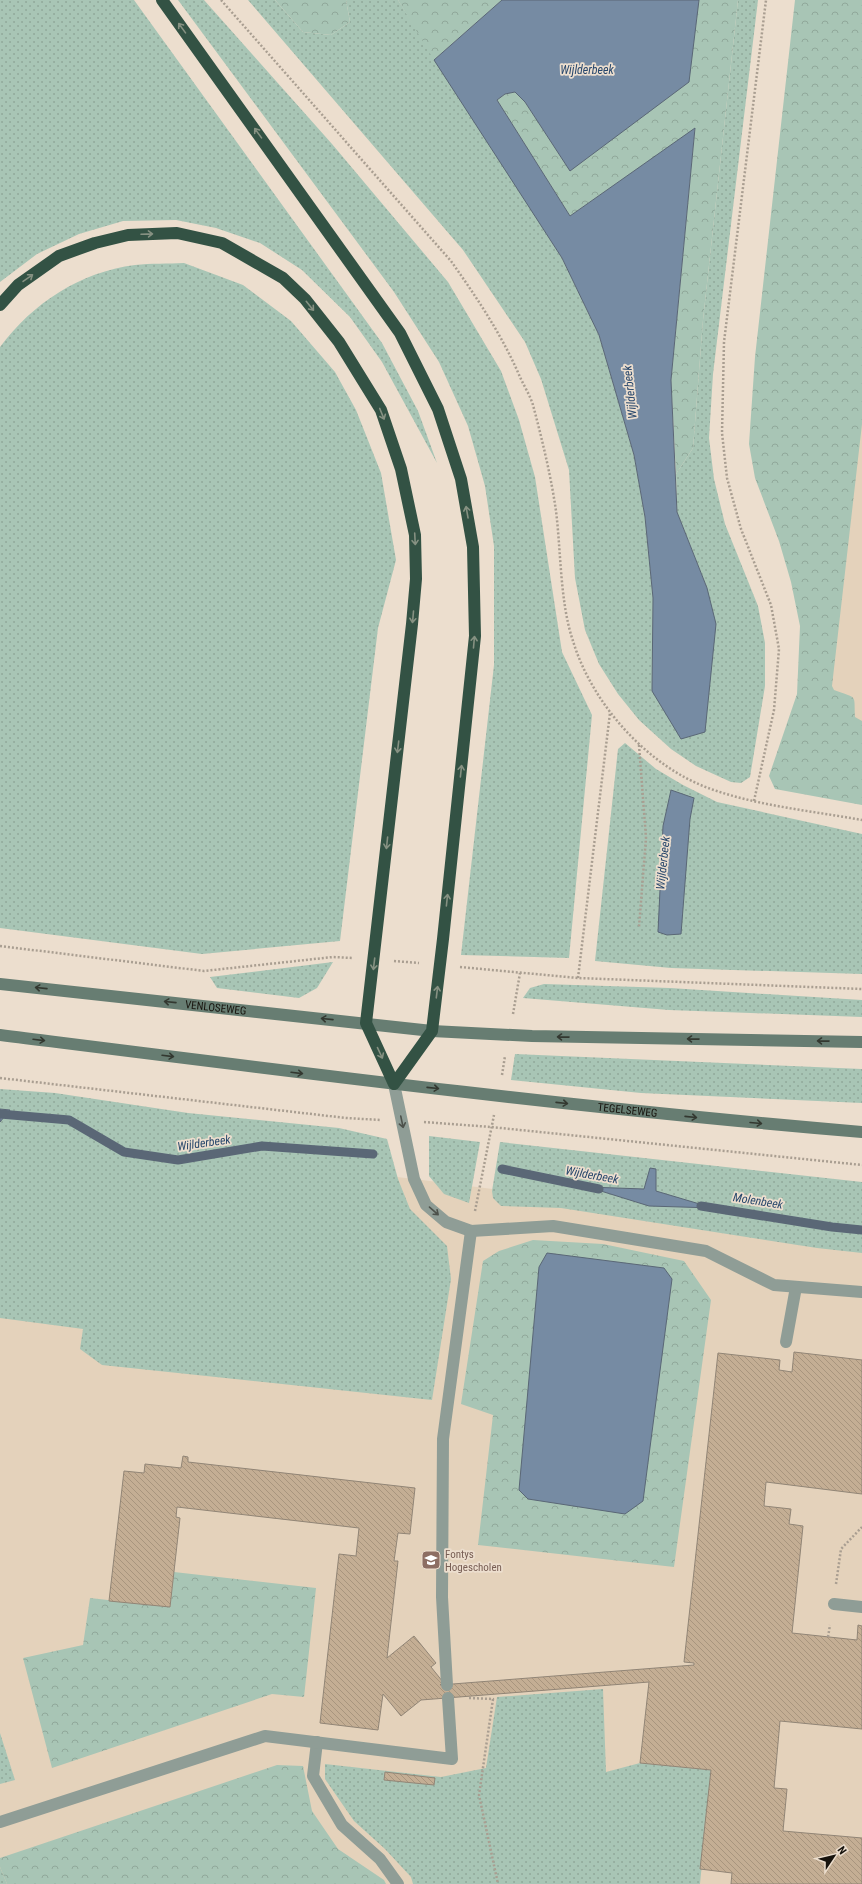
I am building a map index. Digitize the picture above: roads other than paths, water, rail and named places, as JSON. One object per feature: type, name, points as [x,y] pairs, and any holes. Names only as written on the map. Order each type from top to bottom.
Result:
[{"type":"highway","points":[[0,305],[18,285],[59,256],[95,243],[128,235],[177,233],[222,243],[283,278],[305,299],[340,342],[381,410],[401,469],[415,534],[416,579],[366,1023],[394,1084],[432,1031],[440,965],[475,636],[473,547],[461,478],[438,409],[400,333],[162,0]]},
{"type":"main road","name":"VENLOSEWEG","points":[[0,984],[432,1031]]},
{"type":"main road","points":[[432,1031],[532,1036],[862,1042]]},
{"type":"main road","points":[[0,1035],[394,1084]]},
{"type":"main road","name":"TEGELSEWEG","points":[[394,1084],[717,1120],[862,1132]]},
{"type":"lane","points":[[394,1084],[414,1178],[426,1205],[446,1222],[471,1232],[553,1226],[706,1251],[774,1285],[862,1292]]},
{"type":"lane","points":[[447,1685],[442,1597],[443,1439],[471,1232]]},
{"type":"lane","points":[[786,1342],[796,1287]]},
{"type":"lane","points":[[834,1604],[862,1607]]},
{"type":"lane","points":[[0,1822],[265,1736],[452,1759],[448,1698]]},
{"type":"lane","points":[[317,1742],[313,1776],[342,1825],[380,1859],[398,1884]]},
{"type":"water","name":"Wijlderbeek","points":[[502,0],[699,0],[689,82],[570,171],[525,102],[515,92],[505,94],[497,100],[570,216],[695,128],[671,380],[677,512],[707,588],[716,624],[705,732],[681,739],[652,691],[653,598],[645,517],[634,455],[599,335],[562,258],[434,60]]},
{"type":"water","points":[[671,790],[694,798],[690,819],[681,934],[667,935],[658,932],[663,826]]},
{"type":"water","points":[[0,1109],[10,1110],[0,1122]]},
{"type":"water","points":[[650,1168],[656,1169],[656,1191],[713,1208],[649,1206],[588,1187],[644,1189]]},
{"type":"water","points":[[547,1253],[664,1268],[672,1279],[643,1501],[625,1514],[528,1499],[519,1490],[539,1267]]},
{"type":"waterway","name":"Wijlderbeek","points":[[0,1114],[69,1120],[124,1152],[178,1160],[262,1146],[373,1154]]},
{"type":"waterway","name":"Wijlderbeek","points":[[502,1169],[599,1189]]},
{"type":"waterway","name":"Molenbeek","points":[[701,1206],[832,1227],[862,1230]]},
{"type":"place","name":"Fontys Hogescholen","points":[[431,1560]]}]
